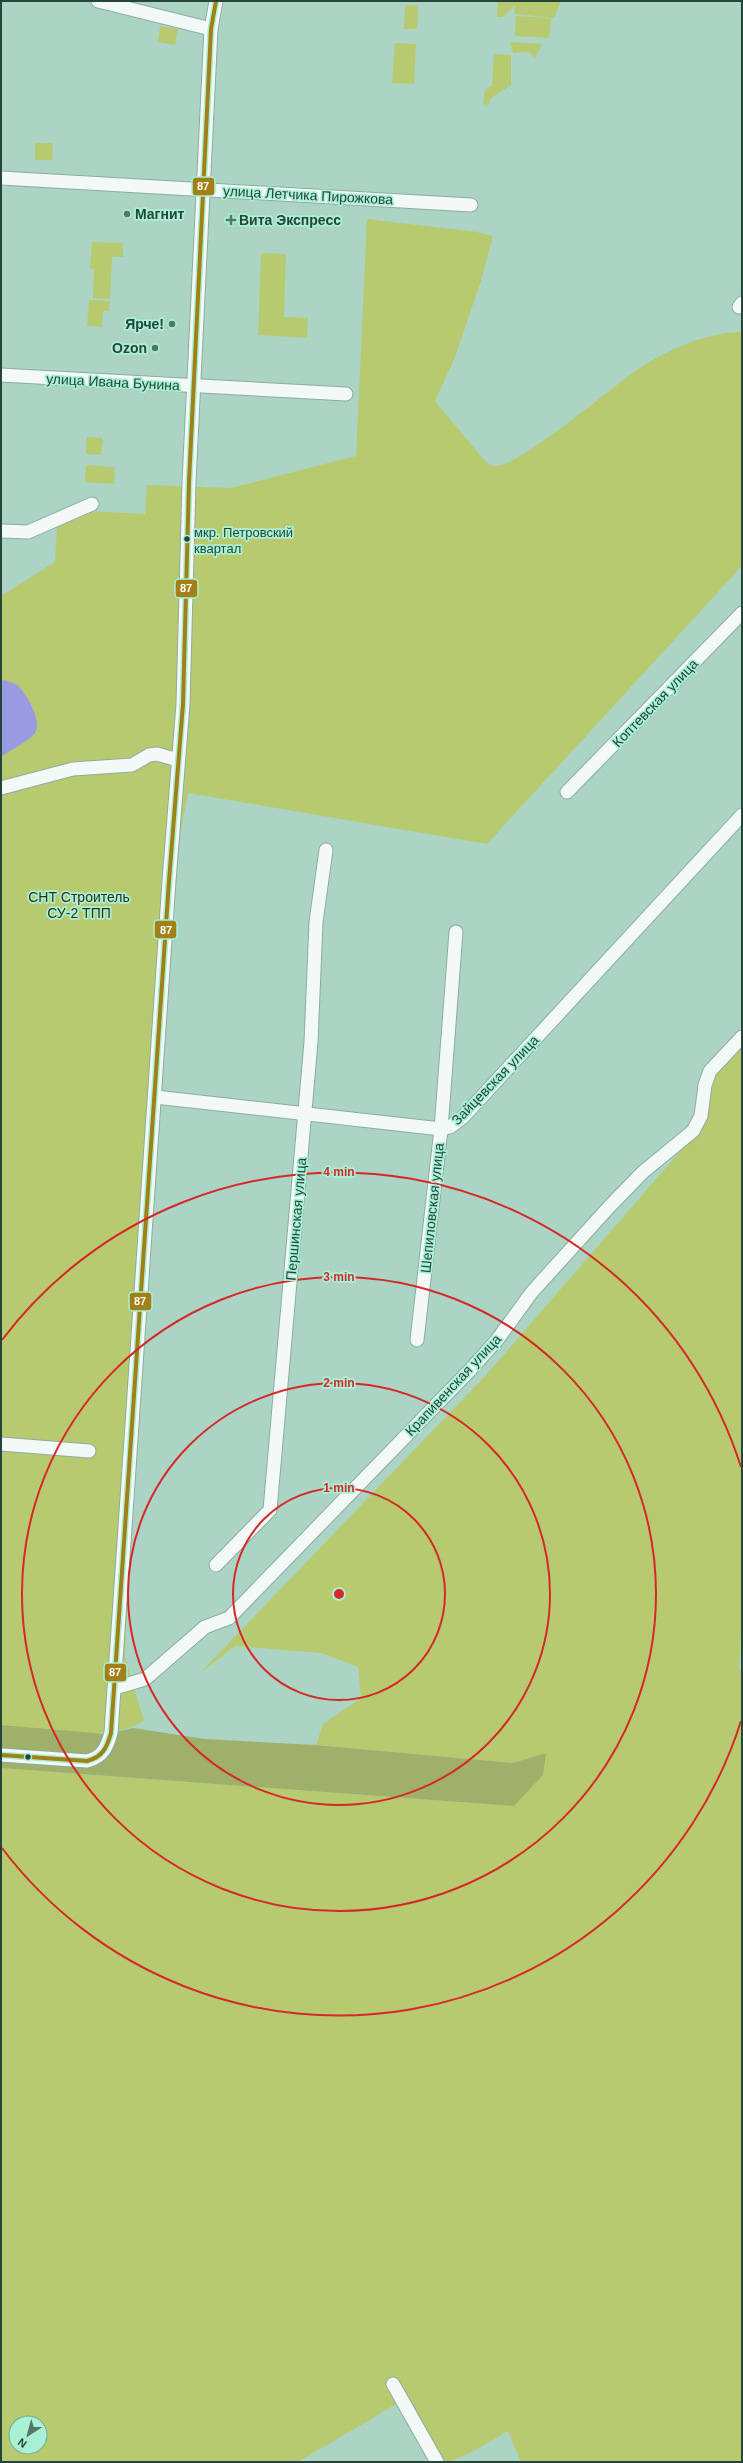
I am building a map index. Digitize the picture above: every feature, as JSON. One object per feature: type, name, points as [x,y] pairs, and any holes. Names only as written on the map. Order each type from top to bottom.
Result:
[{"type":"street","points":[[98,1],[211,29]]},
{"type":"street","points":[[1,1755],[83,1762],[94,1759],[102,1753],[110,1733],[115,1688],[186,648],[189,482],[211,29],[216,1]]},
{"type":"street","name":"улица Летчика Пирожкова","points":[[1,178],[204,188],[304,196],[471,205]]},
{"type":"street","name":"улица Ивана Бунина","points":[[1,375],[194,387],[346,394]]},
{"type":"street","points":[[1,531],[28,532],[92,504]]},
{"type":"street","name":"Коптевская улица","points":[[567,792],[742,613]]},
{"type":"street","points":[[1,788],[73,770],[132,765],[149,755],[157,754],[178,760]]},
{"type":"street","name":"Зайцевская улица","points":[[155,1097],[440,1129],[450,1127],[463,1117],[742,816]]},
{"type":"street","name":"Першинская улица","points":[[216,1565],[270,1510],[311,1042],[316,922],[326,850]]},
{"type":"street","name":"Шепиловская улица","points":[[417,1340],[440,1129],[456,932]]},
{"type":"street","name":"Крапивенская улица","points":[[115,1688],[145,1679],[205,1627],[230,1618],[471,1369],[497,1340],[532,1292],[609,1207],[643,1172],[682,1143],[693,1131],[701,1116],[705,1085],[710,1071],[742,1037]]},
{"type":"street","points":[[1,1444],[89,1451]]},
{"type":"street","points":[[394,2384],[437,2462]]},
{"type":"green space","points":[[498,1],[561,1],[554,18],[514,14],[515,5],[503,17],[497,17]]},
{"type":"green space","points":[[405,5],[418,6],[417,29],[404,29]]},
{"type":"green space","points":[[516,16],[551,18],[549,38],[515,36]]},
{"type":"green space","points":[[160,26],[178,29],[175,45],[158,42]]},
{"type":"green space","points":[[510,42],[542,44],[535,58],[529,52],[513,53]]},
{"type":"green space","points":[[395,43],[416,44],[414,84],[392,83]]},
{"type":"green space","points":[[494,54],[511,55],[511,85],[491,98],[488,105],[483,104],[485,89],[492,86]]},
{"type":"green space","points":[[35,143],[53,143],[52,160],[35,160]]},
{"type":"green space","name":"СНТ Строитель СУ-2 ТПП","points":[[367,219],[477,232],[493,236],[481,281],[454,360],[435,401],[486,462],[493,466],[506,463],[524,454],[627,377],[664,354],[702,338],[742,332],[742,566],[487,844],[188,793],[173,870],[137,1404],[125,1657],[144,1721],[129,1728],[94,1733],[75,1733],[1,1725],[1,596],[55,562],[57,525],[89,511],[145,514],[147,485],[230,488],[356,456]]},
{"type":"green space","points":[[92,242],[123,243],[123,257],[112,257],[110,299],[93,298],[94,269],[90,268]]},
{"type":"green space","points":[[261,253],[286,254],[284,317],[308,318],[307,338],[258,335]]},
{"type":"green space","points":[[89,300],[110,301],[109,311],[103,311],[102,327],[87,326]]},
{"type":"green space","points":[[87,437],[103,438],[101,455],[86,454]]},
{"type":"green space","points":[[86,465],[115,467],[114,484],[85,482]]},
{"type":"green space","points":[[742,1044],[742,1617],[739,1669],[742,1674],[742,2462],[521,2462],[508,2431],[467,2455],[442,2462],[405,2399],[298,2462],[1,2462],[1,1768],[514,1806],[546,1753],[514,1763],[316,1745],[323,1724],[361,1698],[358,1667],[321,1653],[235,1646],[199,1674],[487,1374],[702,1126],[713,1074]]},
{"type":"green space","points":[[1,1725],[106,1734],[133,1728],[205,1739],[316,1745],[513,1763],[546,1753],[543,1775],[514,1806],[1,1768]]},
{"type":"water","points":[[5,680],[17,685],[29,700],[37,722],[37,728],[32,736],[1,757],[1,681]]},
{"type":"transit line","name":"87","points":[[1,1755],[87,1761],[97,1757],[104,1751],[111,1733],[169,881],[183,704],[189,482],[211,29],[216,1]]},
{"type":"place","name":"Магнит","points":[[127,214]]},
{"type":"place","name":"Вита Экспресс","points":[[231,220]]},
{"type":"place","name":"Ярче!","points":[[172,324]]},
{"type":"place","name":"Ozon","points":[[155,348]]},
{"type":"place","name":"мкр. Петровский квартал","points":[[187,539]]}]
